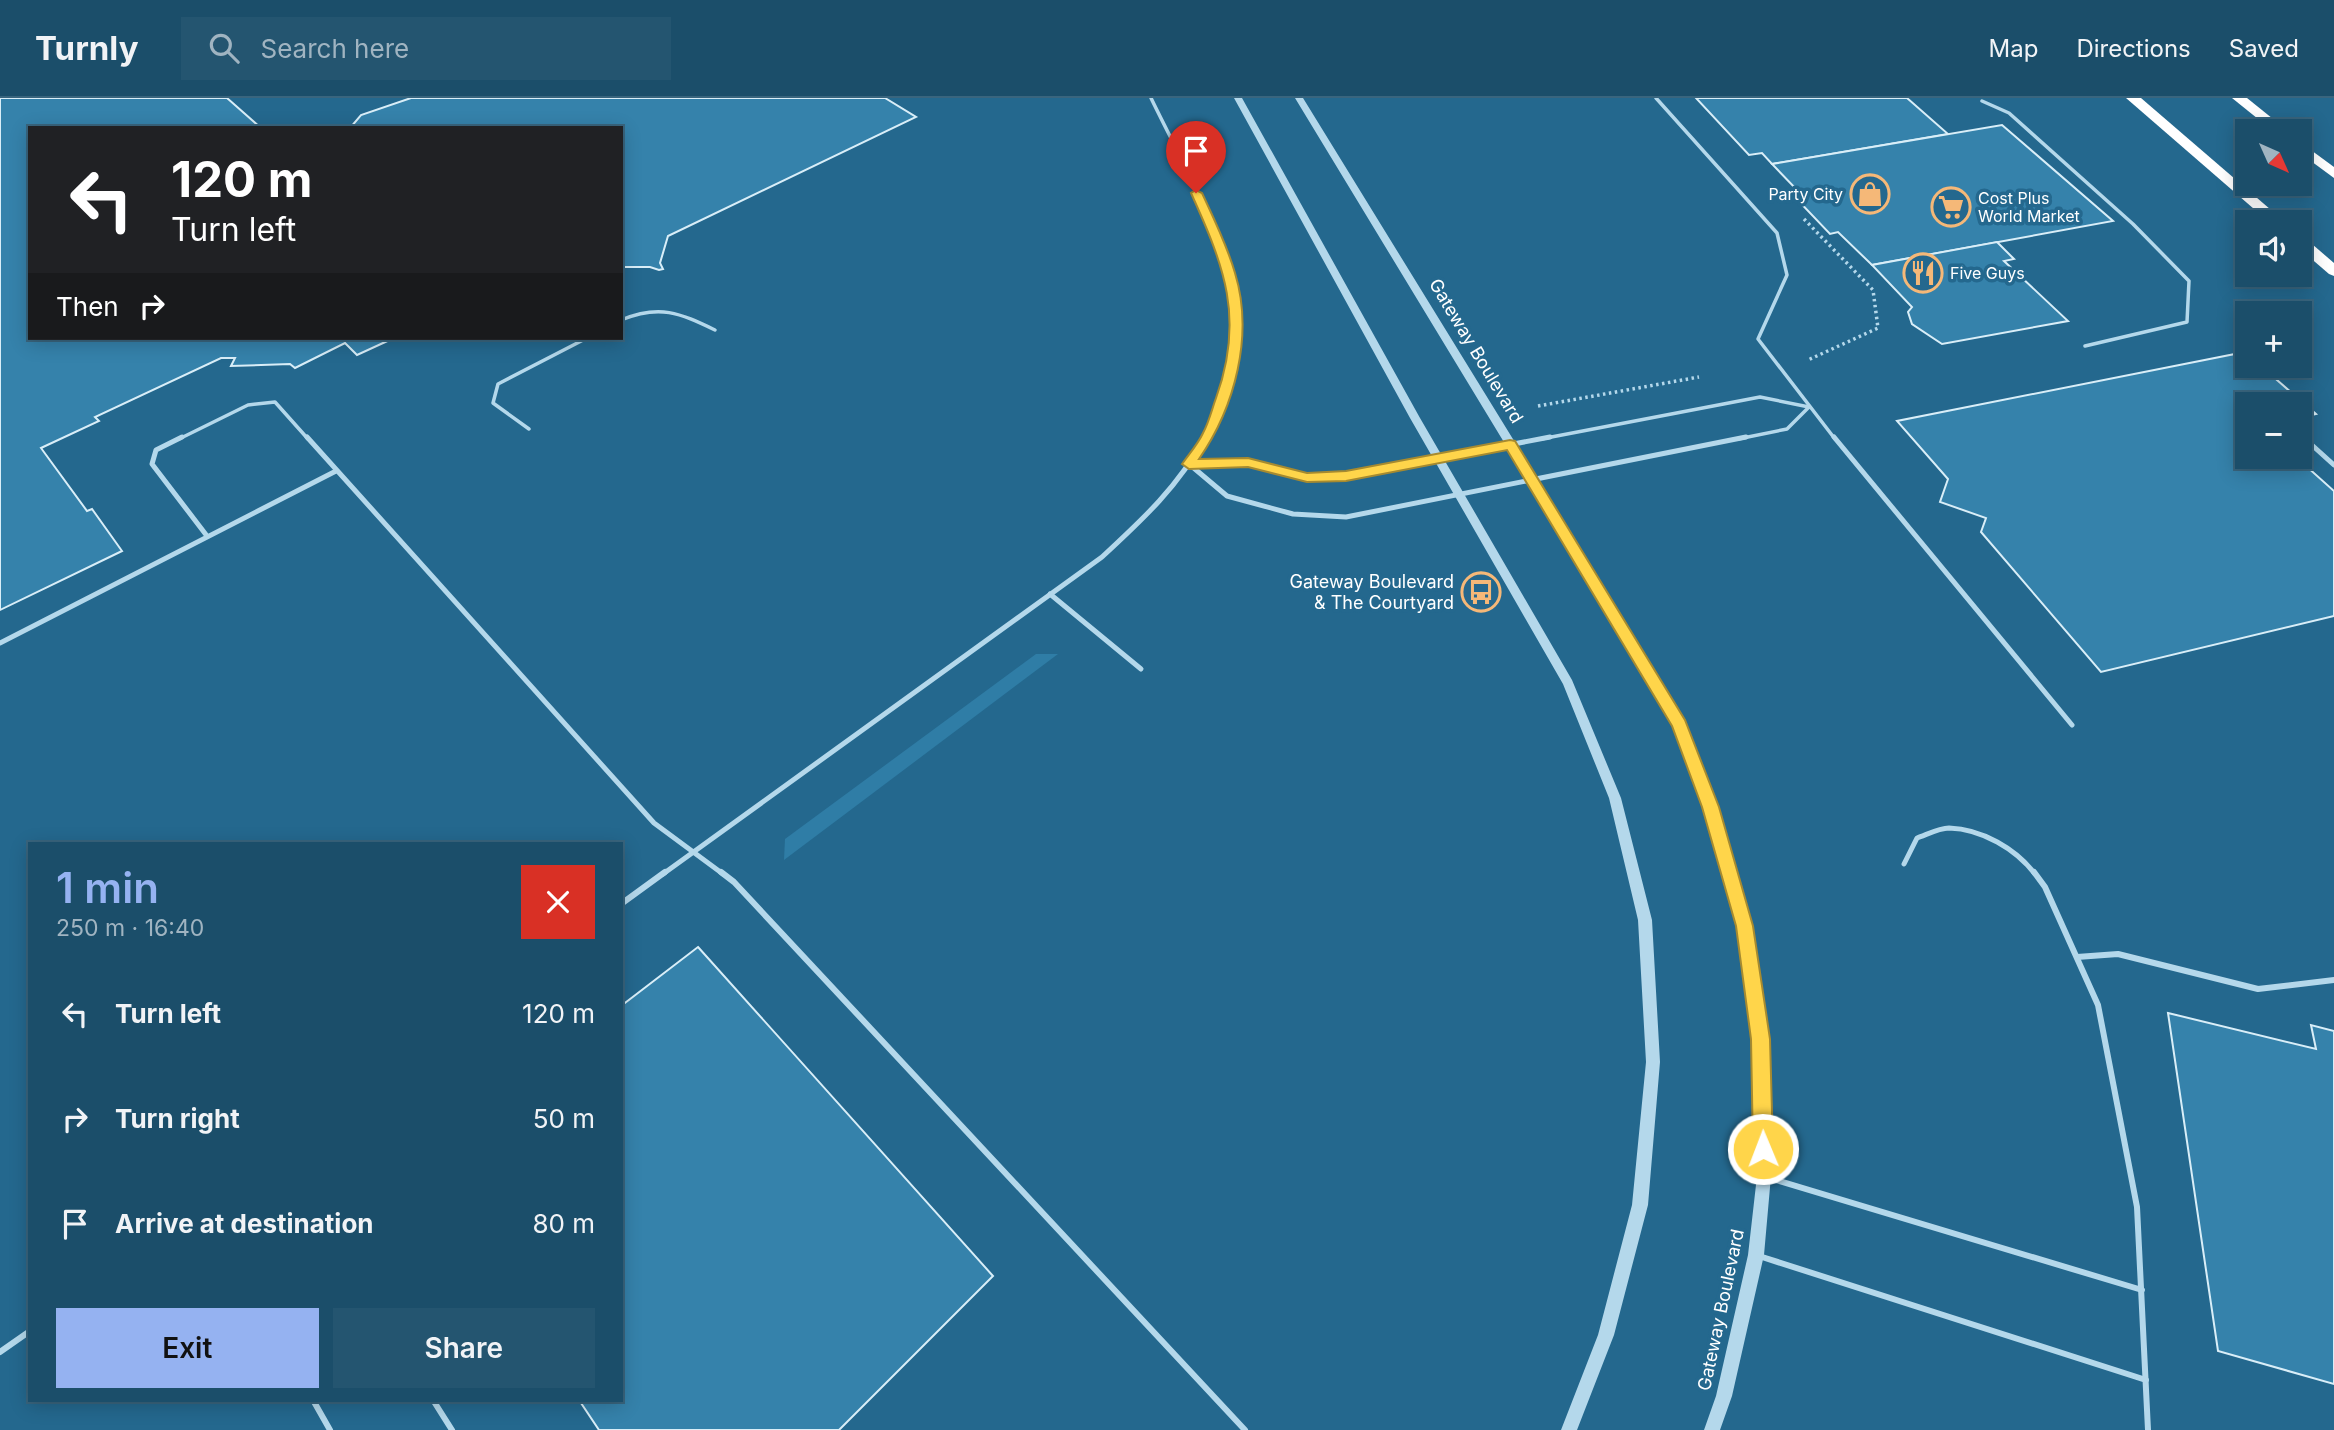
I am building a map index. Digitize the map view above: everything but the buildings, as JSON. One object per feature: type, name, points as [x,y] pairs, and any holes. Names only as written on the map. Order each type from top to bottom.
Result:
[{"type":"highway","points":[[2133,98],[2263,210]]},
{"type":"highway","points":[[2239,98],[2266,119]]},
{"type":"highway","points":[[2312,156],[2334,174]]},
{"type":"highway","points":[[2312,252],[2334,271]]},
{"type":"street","points":[[1238,98],[1438,458],[1567,683],[1615,798],[1646,920],[1653,1062],[1640,1205],[1606,1335],[1569,1430]]},
{"type":"street","name":"Gateway Boulevard","points":[[1299,98],[1533,480],[1679,725],[1711,807],[1745,926],[1760,1039],[1764,1176],[1756,1255],[1724,1396],[1712,1430]]},
{"type":"lane","points":[[623,903],[1102,557],[1157,506],[1210,434],[1230,377],[1237,325],[1230,275],[1219,243],[1151,98]]},
{"type":"lane","points":[[1656,98],[1777,233],[1787,275],[1758,339],[1809,407],[2072,725]]},
{"type":"lane","points":[[1982,101],[2009,113],[2133,224],[2189,281],[2187,322],[2085,346]]},
{"type":"lane","points":[[623,319],[644,309],[681,313],[715,330]]},
{"type":"lane","points":[[529,429],[492,403],[498,384],[583,340]]},
{"type":"lane","points":[[1189,464],[1248,462],[1307,478],[1346,476],[1760,397],[1809,407]]},
{"type":"lane","points":[[208,536],[152,464],[156,450],[248,405],[275,402],[654,823],[734,882],[1245,1430]]},
{"type":"lane","points":[[1189,464],[1227,496],[1293,514],[1346,517],[1787,429],[1809,407]]},
{"type":"lane","points":[[2312,445],[2334,465]]},
{"type":"lane","points":[[0,643],[336,471]]},
{"type":"lane","points":[[1050,594],[1140,669]]},
{"type":"lane","points":[[1904,864],[1917,838],[1947,828],[1983,835],[2022,857],[2045,887],[2098,1005],[2137,1207],[2148,1430]]},
{"type":"lane","points":[[2077,957],[2118,954],[2258,989],[2334,980]]},
{"type":"lane","points":[[1764,1176],[2142,1290]]},
{"type":"lane","points":[[1756,1255],[2146,1380]]},
{"type":"lane","points":[[0,1352],[28,1332]]},
{"type":"lane","points":[[314,1402],[330,1430]]},
{"type":"lane","points":[[434,1402],[452,1430]]},
{"type":"shaded area","points":[[1036,654],[1058,654],[784,860],[785,839]]},
{"type":"place","name":"Party City","points":[[1870,194]]},
{"type":"place","name":"Cost Plus World Market","points":[[1951,207]]},
{"type":"place","name":"Five Guys","points":[[1923,273]]},
{"type":"place","name":"Gateway Boulevard & The Courtyard","points":[[1481,592]]},
{"type":"route","points":[[1196,193],[1230,275],[1237,325],[1230,377],[1210,434],[1189,464],[1248,462],[1307,478],[1346,476],[1510,444],[1679,725],[1711,807],[1745,926],[1760,1039],[1763,1149]]}]
